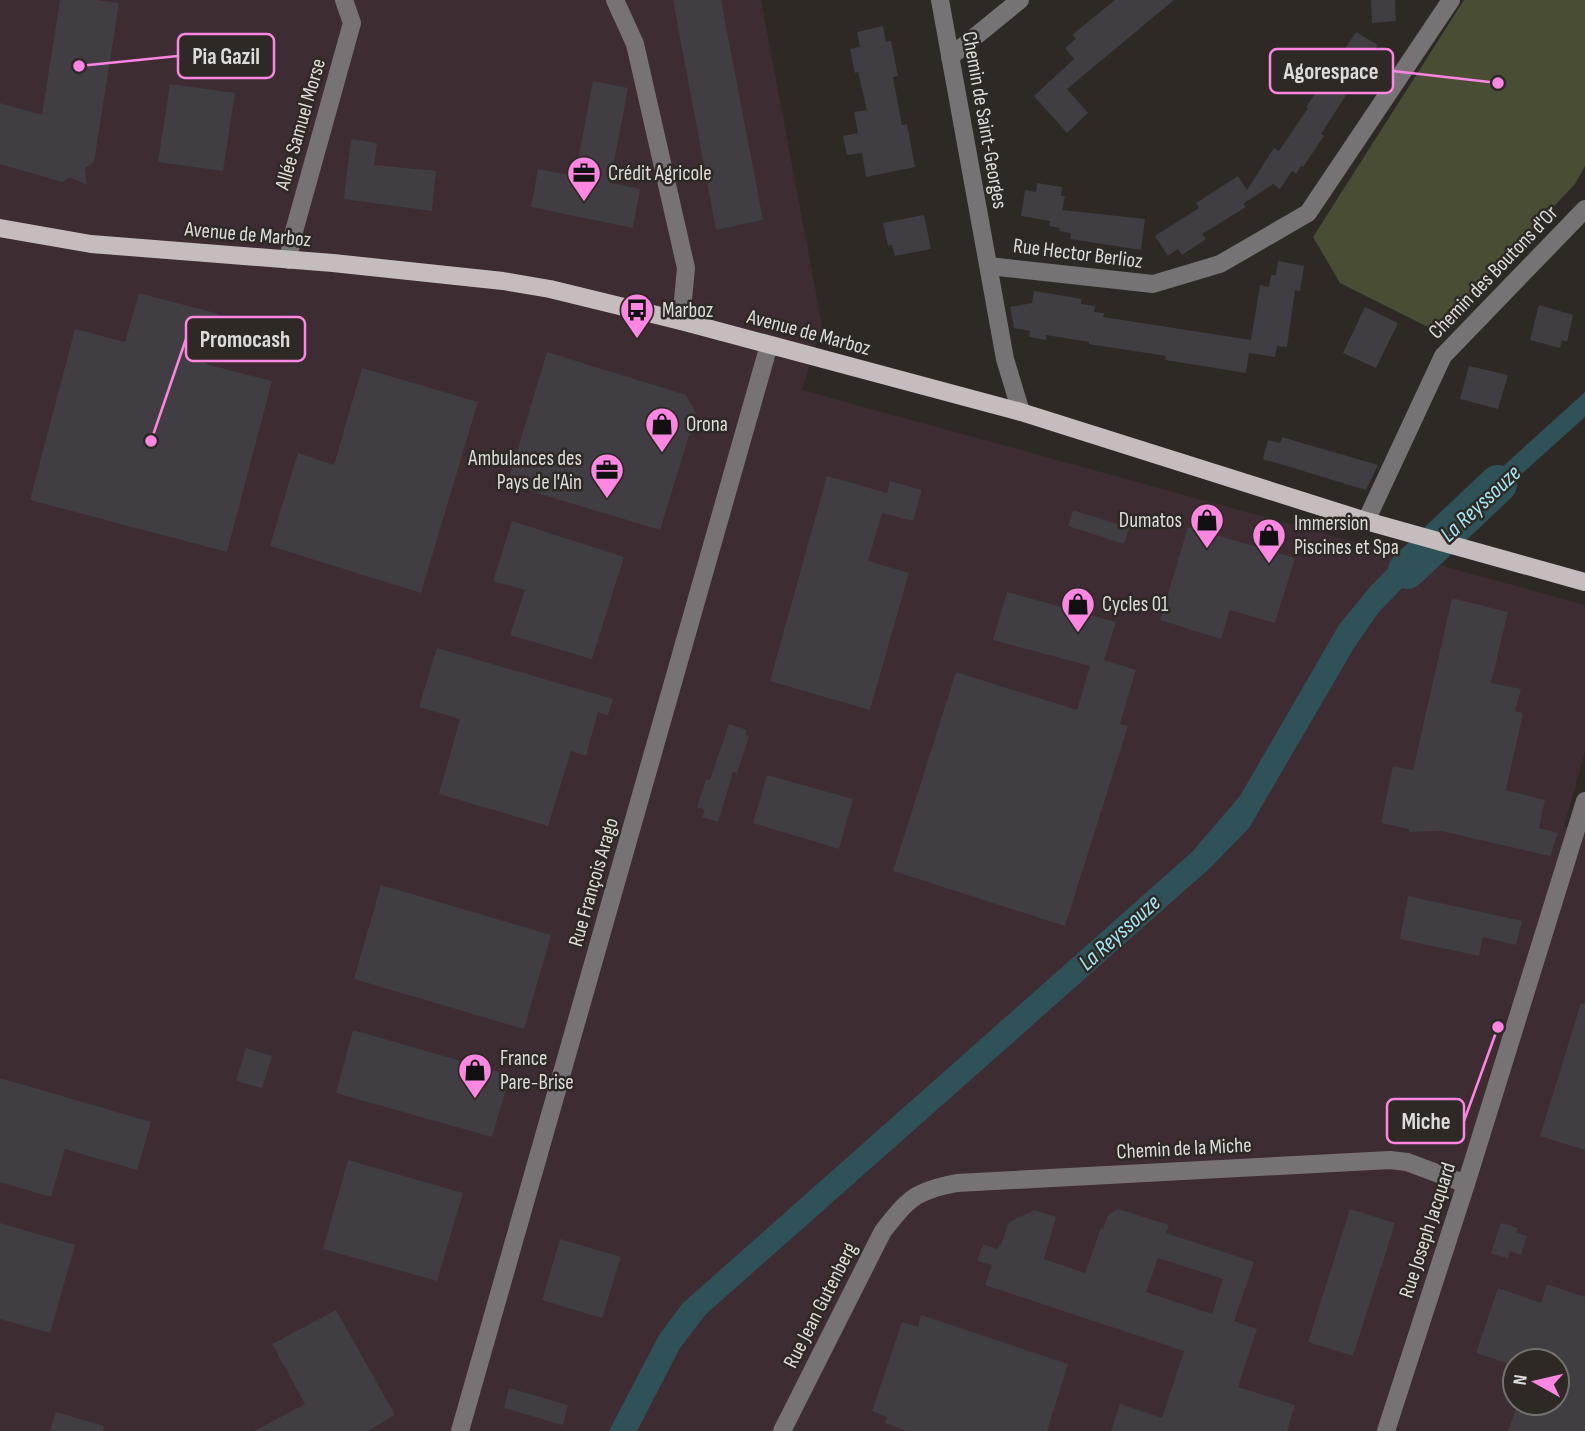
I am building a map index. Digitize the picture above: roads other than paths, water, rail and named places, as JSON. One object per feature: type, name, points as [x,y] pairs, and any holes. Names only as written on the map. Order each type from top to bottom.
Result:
[{"type":"main road","name":"Avenue de Marboz","points":[[0,228],[91,244],[289,260],[503,281],[550,289],[681,321],[1021,412],[1366,521],[1585,582]]},
{"type":"street","name":"Allée Samuel Morse","points":[[289,260],[291,242],[352,23],[345,0]]},
{"type":"street","points":[[615,0],[635,44],[687,268],[681,321]]},
{"type":"street","name":"Chemin de Saint-Georges","points":[[940,0],[1005,359],[1021,412]]},
{"type":"street","points":[[950,57],[1020,0]]},
{"type":"street","name":"Rue Hector Berlioz","points":[[989,266],[1153,284],[1220,264],[1308,212],[1451,0]]},
{"type":"street","name":"Chemin des Boutons d'Or","points":[[1366,521],[1443,356],[1585,209]]},
{"type":"street","name":"Rue François Arago","points":[[460,1431],[769,345]]},
{"type":"street","name":"Rue Joseph Jacquard","points":[[1386,1431],[1585,801]]},
{"type":"street","name":"Chemin de la Miche","points":[[905,1204],[929,1188],[957,1183],[1390,1160],[1407,1162],[1466,1184]]},
{"type":"street","name":"Rue Jean Gutenberg","points":[[782,1431],[883,1231],[905,1204]]},
{"type":"water","points":[[1585,392],[1585,417],[1467,523],[1446,518]]},
{"type":"water","points":[[1413,543],[1441,548],[1378,613],[1354,648],[1249,828],[1210,868],[706,1314],[680,1348],[637,1431],[609,1431],[659,1335],[683,1303],[1192,852],[1240,796],[1339,625],[1370,587]]},
{"type":"waterway","name":"La Reyssouze","points":[[1407,570],[1498,484]]},
{"type":"place","name":"Pia Gazil","points":[[79,66]]},
{"type":"place","name":"Agorespace","points":[[1498,83]]},
{"type":"place","name":"Crédit Agricole","points":[[584,203]]},
{"type":"place","name":"Marboz","points":[[637,340]]},
{"type":"place","name":"Promocash","points":[[151,441]]},
{"type":"place","name":"Orona","points":[[662,454]]},
{"type":"place","name":"Ambulances des Pays de l'Ain","points":[[607,500]]},
{"type":"place","name":"Dumatos","points":[[1207,550]]},
{"type":"place","name":"Immersion Piscines et Spa","points":[[1269,565]]},
{"type":"place","name":"Cycles 01","points":[[1078,634]]},
{"type":"place","name":"Miche","points":[[1498,1027]]},
{"type":"place","name":"France Pare-Brise","points":[[475,1100]]}]
